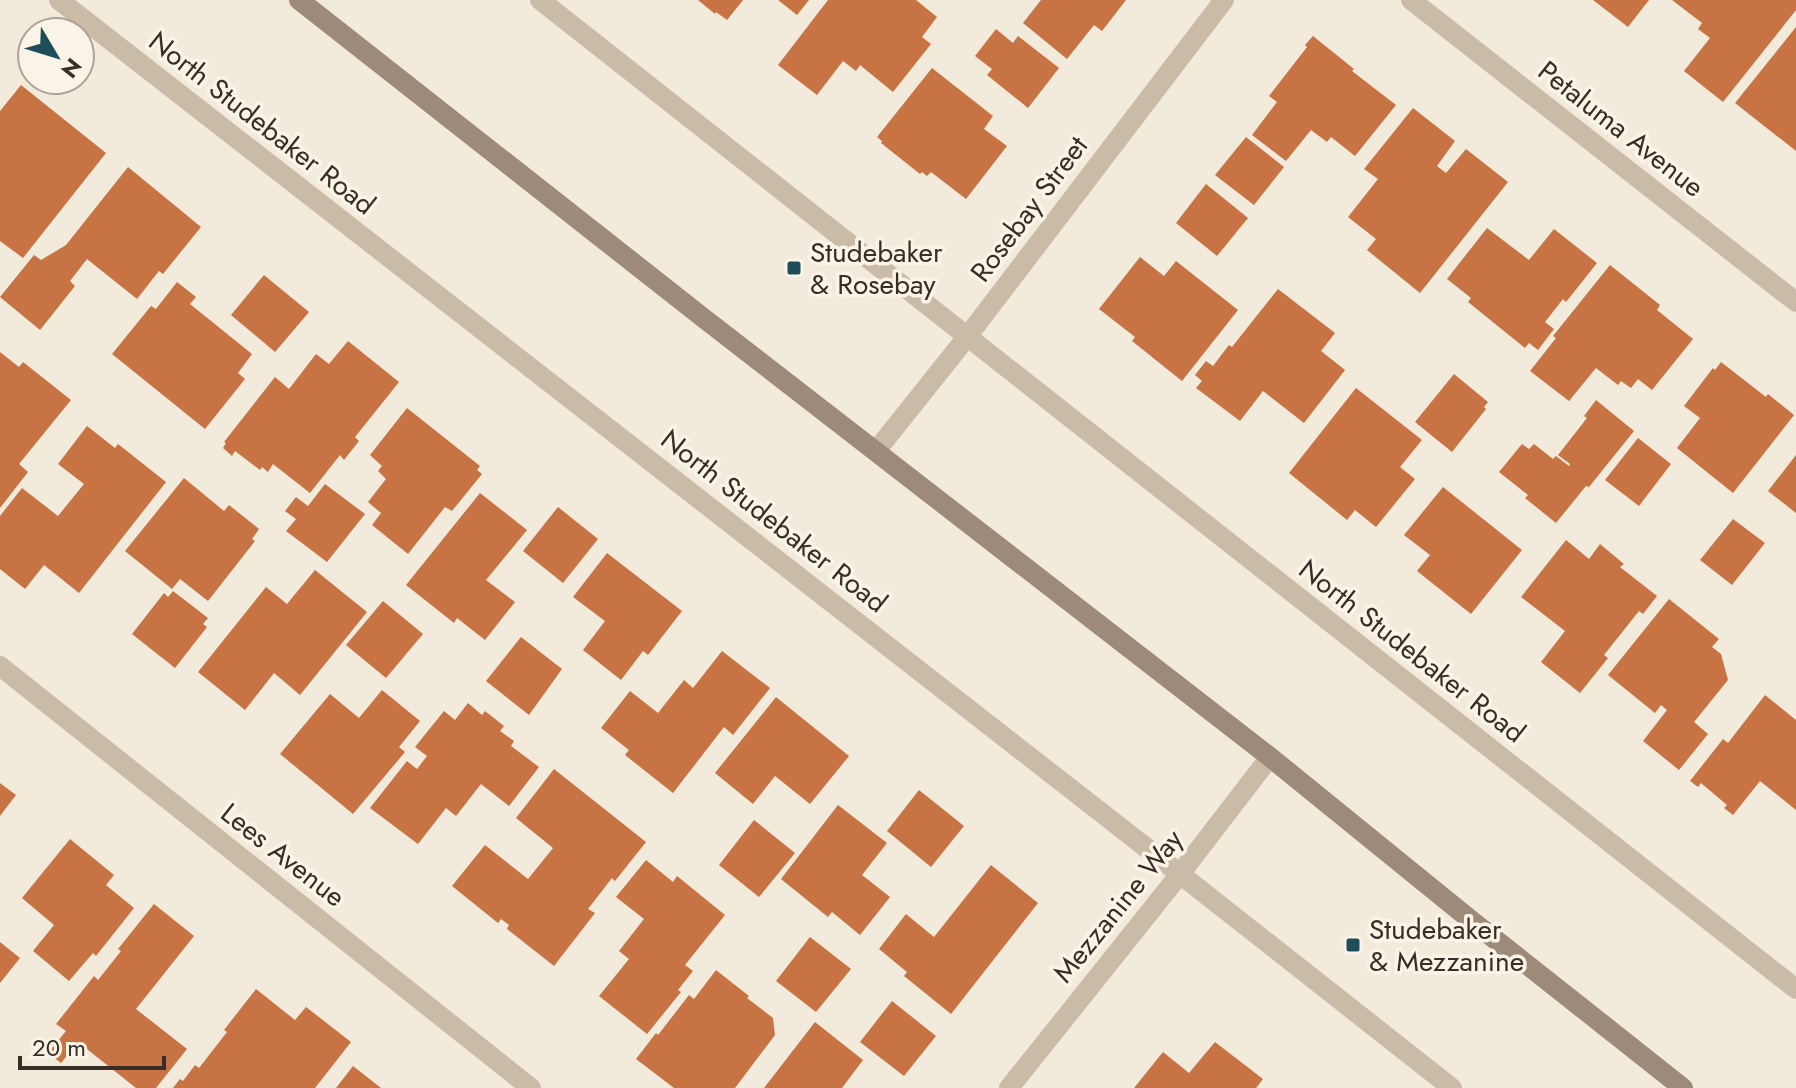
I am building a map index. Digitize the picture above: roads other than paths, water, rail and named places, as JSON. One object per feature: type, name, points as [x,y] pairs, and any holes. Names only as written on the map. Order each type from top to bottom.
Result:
[{"type":"main road","points":[[299,0],[1270,757],[1683,1088]]},
{"type":"street","name":"North Studebaker Road","points":[[59,0],[1452,1088]]},
{"type":"street","name":"North Studebaker Road","points":[[540,0],[1796,989]]},
{"type":"street","name":"Rosebay Street","points":[[876,451],[967,337],[1224,0]]},
{"type":"street","name":"Petaluma Avenue","points":[[1411,0],[1796,302]]},
{"type":"street","name":"Lees Avenue","points":[[0,666],[531,1088]]},
{"type":"street","name":"Mezzanine Way","points":[[1009,1088],[1270,757]]},
{"type":"place","name":"Studebaker & Rosebay","points":[[794,268]]},
{"type":"place","name":"Studebaker & Mezzanine","points":[[1353,945]]}]
